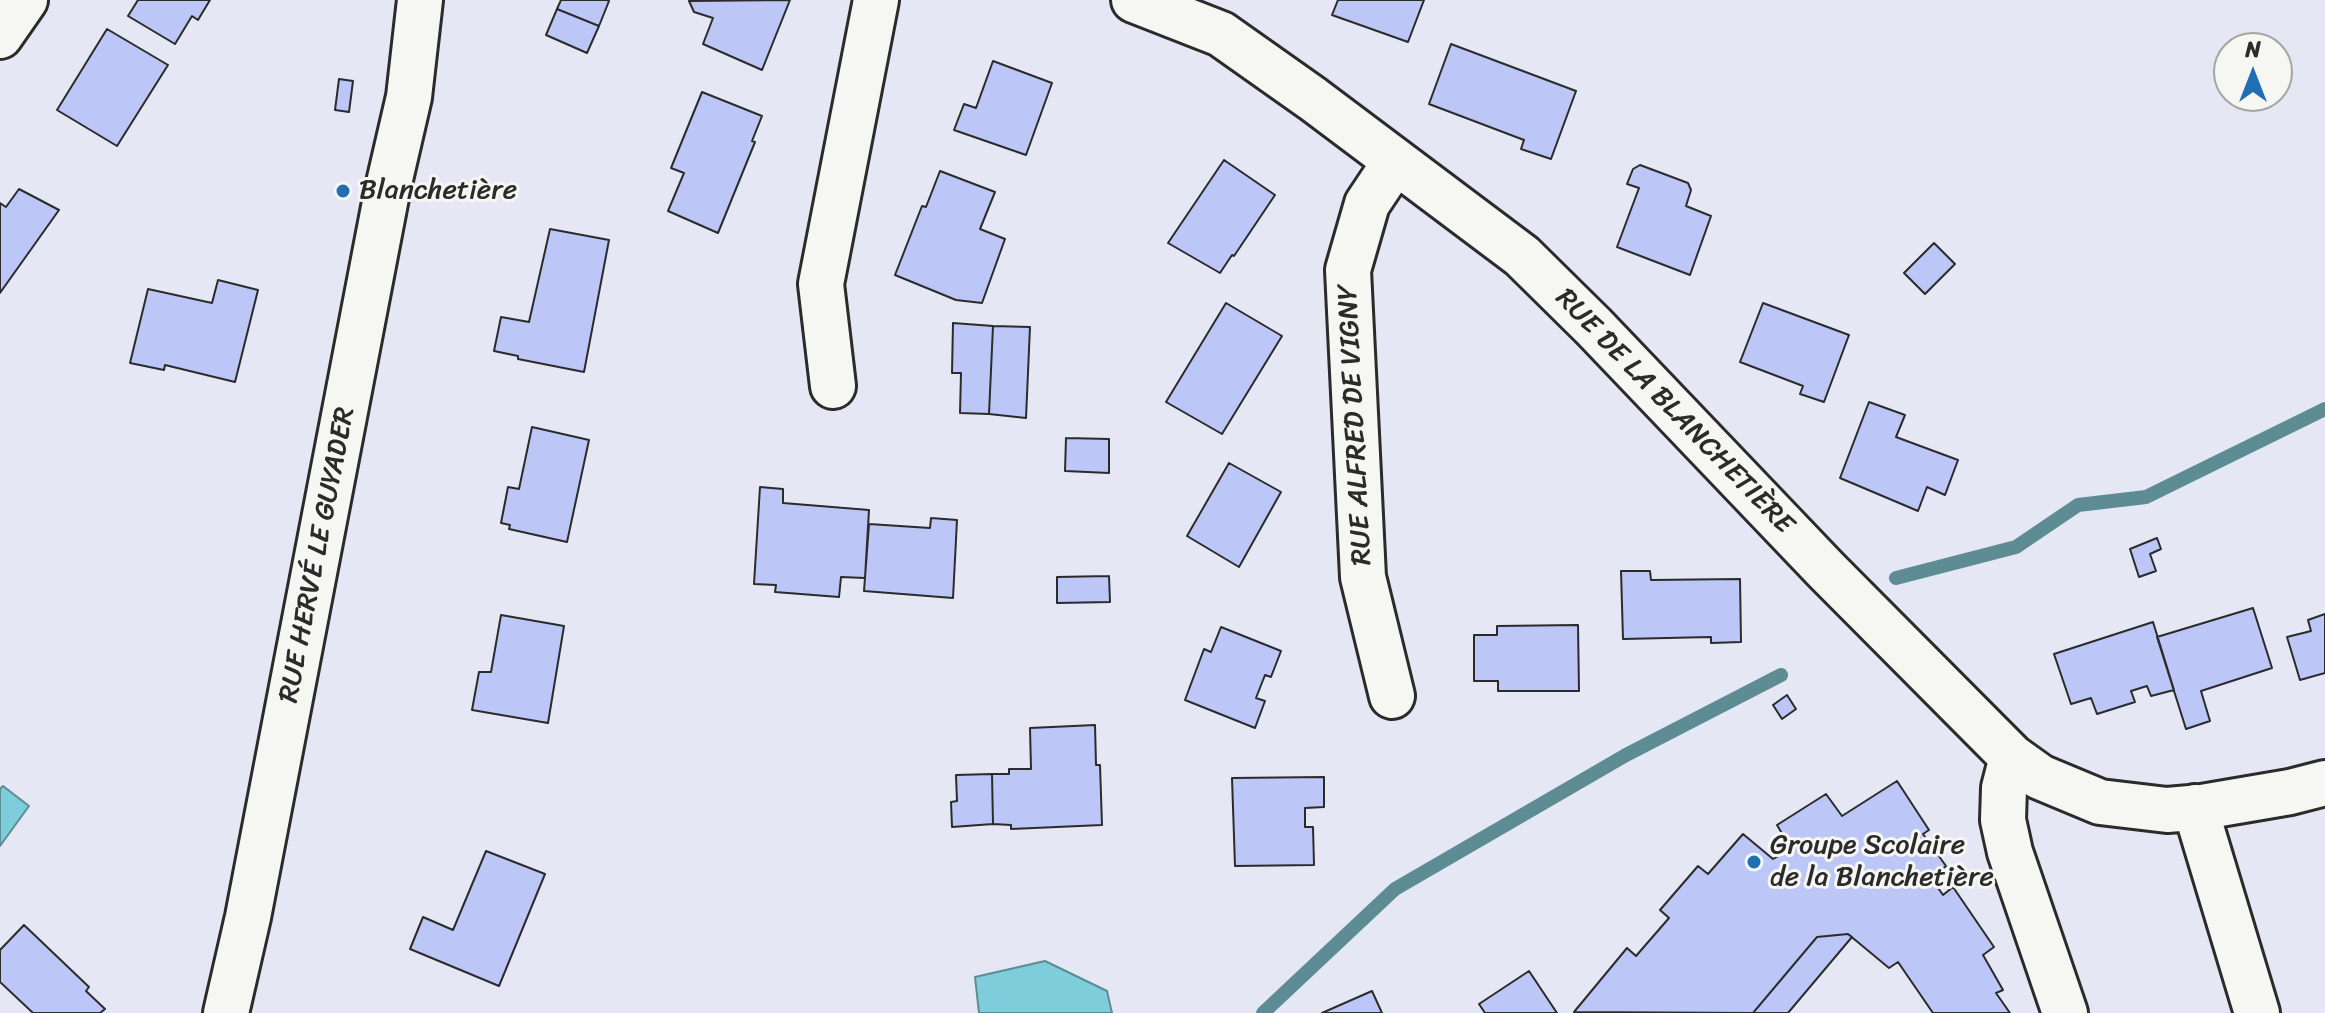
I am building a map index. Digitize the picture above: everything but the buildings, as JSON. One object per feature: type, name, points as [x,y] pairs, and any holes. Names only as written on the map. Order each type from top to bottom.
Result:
[{"type":"street","points":[[0,36],[25,0]]},
{"type":"street","name":"RUE HERVÉ LE GUYADER","points":[[226,1013],[248,917],[387,192],[409,97],[420,0]]},
{"type":"street","name":"RUE HERVÉ LE GUYADER","points":[[409,97],[450,0]]},
{"type":"street","points":[[833,386],[821,284],[876,0]]},
{"type":"street","name":"RUE DE LA BLANCHETIÈRE","points":[[1134,0],[1221,34],[1522,256],[1826,570],[2012,757],[2040,777],[2100,802],[2167,810],[2290,792],[2325,783]]},
{"type":"street","name":"RUE ALFRED DE VIGNY","points":[[1392,696],[1363,577],[1348,270],[1367,204],[1395,162]]},
{"type":"street","points":[[2012,757],[2004,788],[2005,830],[2065,1013]]},
{"type":"street","points":[[2198,807],[2257,1013]]},
{"type":"water","points":[[3,786],[29,806],[0,846],[0,789]]},
{"type":"water","points":[[1045,961],[1107,991],[1112,1013],[979,1013],[975,977]]},
{"type":"waterway","points":[[1896,578],[2016,547],[2078,505],[2146,497],[2325,409]]},
{"type":"waterway","points":[[1263,1013],[1395,889],[1626,755],[1781,675]]},
{"type":"place","name":"Blanchetière","points":[[343,191]]},
{"type":"place","name":"Groupe Scolaire de la Blanchetière","points":[[1754,862]]}]
